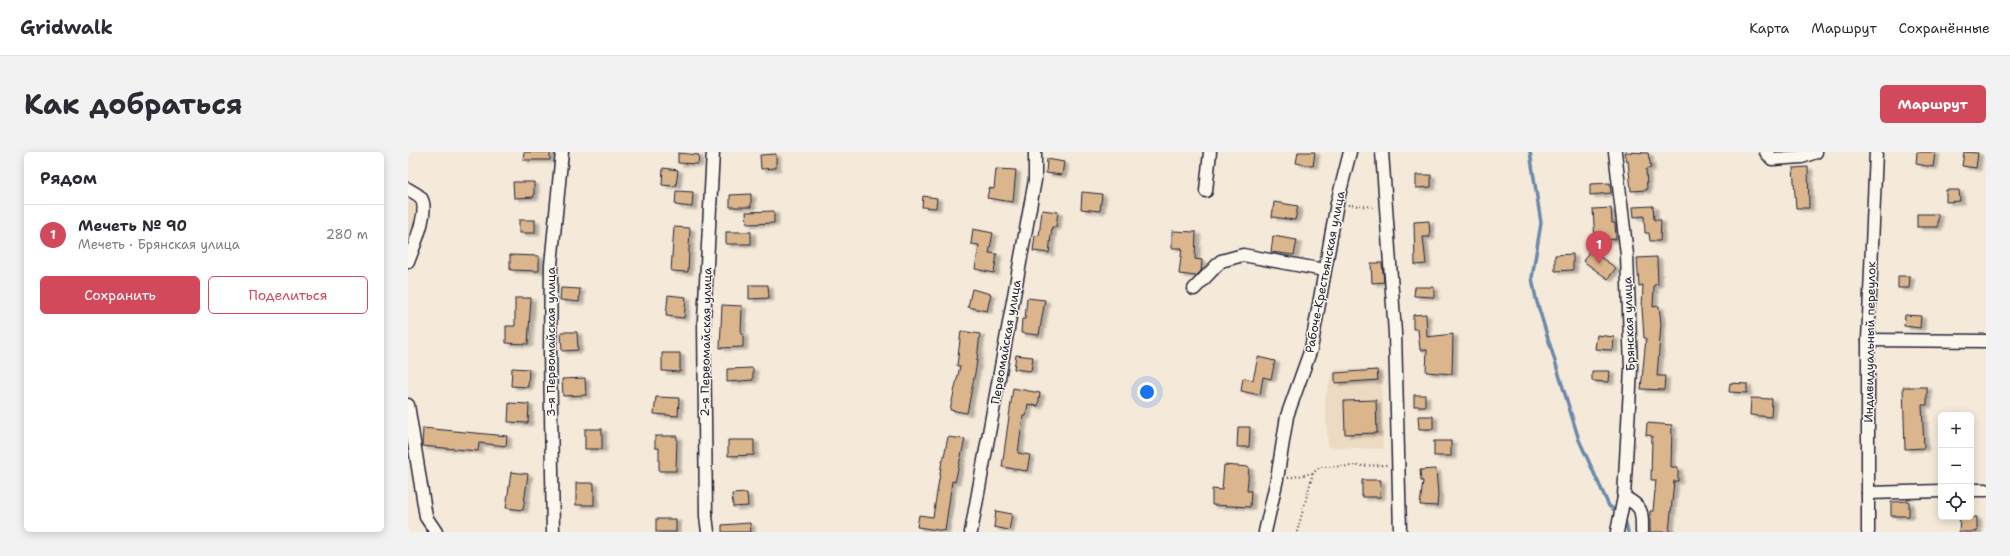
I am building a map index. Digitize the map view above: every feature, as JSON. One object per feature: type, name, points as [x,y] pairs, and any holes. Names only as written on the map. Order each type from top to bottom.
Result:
[{"type":"street","name":"3-я Первомайская улица","points":[[553,532],[550,352],[551,273],[562,152]]},
{"type":"street","name":"2-я Первомайская улица","points":[[708,532],[706,516],[704,320],[713,152]]},
{"type":"street","name":"Первомайская улица","points":[[971,532],[1035,180],[1035,152]]},
{"type":"street","points":[[1206,191],[1210,152]]},
{"type":"street","name":"Рабоче-Крестьянская улица","points":[[1265,532],[1277,479],[1287,416],[1311,349],[1337,203],[1350,152]]},
{"type":"street","points":[[1382,152],[1395,333],[1400,532]]},
{"type":"street","name":"Брянская улица","points":[[1615,152],[1627,255],[1630,362],[1624,497],[1617,532]]},
{"type":"street","points":[[1766,152],[1772,159],[1802,157],[1816,152]]},
{"type":"street","name":"Индивидуальный переулок","points":[[1868,532],[1868,340],[1876,152]]},
{"type":"street","points":[[408,189],[420,196],[424,204],[424,213],[408,262]]},
{"type":"street","points":[[1194,289],[1221,261],[1243,255],[1324,270]]},
{"type":"street","points":[[1868,340],[1986,341]]},
{"type":"street","points":[[408,404],[426,517],[436,532]]},
{"type":"street","points":[[1974,490],[1986,490]]},
{"type":"street","points":[[1868,494],[1938,491]]},
{"type":"street","points":[[1624,497],[1637,504],[1642,512],[1642,532]]},
{"type":"path","points":[[1337,203],[1385,208]]},
{"type":"path","points":[[1277,479],[1313,473],[1320,467],[1399,464]]},
{"type":"path","points":[[1297,532],[1313,473]]},
{"type":"shaded area","points":[[408,201],[419,205],[408,244]]},
{"type":"shaded area","points":[[1333,369],[1381,369],[1383,449],[1328,447],[1325,399]]},
{"type":"building","points":[[524,152],[550,152],[550,160],[523,160]]},
{"type":"building","points":[[1298,152],[1315,152],[1313,166],[1296,163]]},
{"type":"building","points":[[1625,152],[1648,153],[1651,168],[1646,169],[1647,190],[1631,191],[1628,161],[1627,162]]},
{"type":"building","points":[[1917,152],[1935,152],[1933,167],[1916,164]]},
{"type":"building","points":[[1964,152],[1978,153],[1976,168],[1962,166]]},
{"type":"building","points":[[678,153],[699,155],[698,164],[678,163]]},
{"type":"building","points":[[776,154],[776,168],[761,169],[760,155]]},
{"type":"building","points":[[1047,159],[1064,162],[1062,175],[1046,173]]},
{"type":"building","points":[[1808,167],[1809,208],[1796,208],[1793,168]]},
{"type":"building","points":[[663,168],[678,170],[676,186],[662,185]]},
{"type":"building","points":[[996,169],[1016,170],[1013,202],[987,198],[989,188],[994,189]]},
{"type":"building","points":[[1416,175],[1431,175],[1431,187],[1416,188]]},
{"type":"building","points":[[513,182],[534,182],[534,197],[514,198]]},
{"type":"building","points":[[1610,183],[1611,193],[1590,195],[1590,184]]},
{"type":"building","points":[[1946,190],[1959,190],[1960,201],[1946,202]]},
{"type":"building","points":[[676,191],[693,192],[692,207],[675,205]]},
{"type":"building","points":[[1082,192],[1102,194],[1100,211],[1081,209]]},
{"type":"building","points":[[751,194],[751,207],[730,207],[730,195]]},
{"type":"building","points":[[923,196],[937,198],[936,208],[922,207]]},
{"type":"building","points":[[1274,202],[1298,206],[1295,220],[1272,217]]},
{"type":"building","points":[[1653,206],[1654,220],[1661,220],[1660,241],[1650,241],[1649,233],[1645,233],[1644,216],[1634,217],[1633,207]]},
{"type":"building","points":[[1611,208],[1612,223],[1615,223],[1616,239],[1595,241],[1593,209]]},
{"type":"building","points":[[1042,210],[1058,212],[1056,227],[1052,227],[1049,253],[1033,251],[1035,235],[1039,236]]},
{"type":"building","points":[[774,211],[774,223],[747,224],[746,212]]},
{"type":"building","points":[[1917,214],[1938,214],[1938,227],[1917,227]]},
{"type":"building","points":[[519,220],[535,220],[535,233],[519,233]]},
{"type":"building","points":[[1429,221],[1430,237],[1423,237],[1426,264],[1415,265],[1414,222]]},
{"type":"building","points":[[674,227],[690,228],[688,272],[671,271]]},
{"type":"building","points":[[973,229],[993,233],[989,253],[997,254],[994,273],[975,269],[979,245],[971,244]]},
{"type":"building","points":[[1172,231],[1196,232],[1195,259],[1202,260],[1201,271],[1196,276],[1179,274],[1182,248],[1172,248]]},
{"type":"building","points":[[726,232],[751,232],[751,244],[726,244]]},
{"type":"building","points":[[1273,236],[1297,240],[1294,255],[1271,252]]},
{"type":"building","points":[[1590,250],[1616,268],[1608,279],[1583,261]]},
{"type":"building","points":[[1573,254],[1573,270],[1555,271],[1555,255]]},
{"type":"building","points":[[510,255],[539,256],[539,271],[510,270]]},
{"type":"building","points":[[1657,257],[1658,284],[1654,285],[1653,307],[1659,306],[1661,324],[1657,376],[1665,376],[1664,390],[1641,389],[1646,338],[1644,338],[1642,308],[1643,285],[1639,286],[1637,258]]},
{"type":"building","points":[[1371,263],[1382,263],[1384,282],[1372,283]]},
{"type":"building","points":[[1898,276],[1910,276],[1909,288],[1898,288]]},
{"type":"building","points":[[749,285],[768,285],[769,298],[749,299]]},
{"type":"building","points":[[1415,287],[1434,287],[1434,297],[1414,296]]},
{"type":"building","points":[[561,288],[580,289],[579,302],[560,300]]},
{"type":"building","points":[[972,289],[991,294],[987,311],[968,307]]},
{"type":"building","points":[[668,295],[686,297],[684,318],[666,316]]},
{"type":"building","points":[[515,298],[531,298],[528,344],[506,343],[506,326],[515,326]]},
{"type":"building","points":[[1027,298],[1045,300],[1039,335],[1021,333],[1022,319],[1025,319]]},
{"type":"building","points":[[722,305],[742,306],[741,334],[743,334],[743,347],[720,348]]},
{"type":"building","points":[[1426,314],[1427,337],[1453,334],[1452,374],[1426,372],[1427,350],[1420,350],[1418,329],[1413,329],[1413,315]]},
{"type":"building","points":[[1905,315],[1921,316],[1920,328],[1904,326]]},
{"type":"building","points":[[961,331],[980,334],[976,368],[967,413],[950,410],[960,366],[957,366]]},
{"type":"building","points":[[561,332],[577,332],[578,350],[562,351]]},
{"type":"building","points":[[1597,335],[1614,337],[1613,350],[1595,349]]},
{"type":"building","points":[[662,353],[680,353],[680,372],[662,371]]},
{"type":"building","points":[[1016,355],[1033,357],[1031,371],[1014,369]]},
{"type":"building","points":[[1258,357],[1275,361],[1271,379],[1263,377],[1260,395],[1241,391],[1243,378],[1253,380]]},
{"type":"building","points":[[512,368],[529,369],[528,387],[511,386]]},
{"type":"building","points":[[753,368],[753,380],[727,382],[727,369]]},
{"type":"building","points":[[1377,370],[1378,380],[1335,383],[1335,373]]},
{"type":"building","points":[[1592,371],[1610,371],[1609,382],[1592,381]]},
{"type":"building","points":[[585,378],[586,395],[563,396],[562,379]]},
{"type":"building","points":[[1730,383],[1747,384],[1747,393],[1729,392]]},
{"type":"building","points":[[1903,387],[1927,387],[1927,405],[1922,405],[1924,448],[1905,449]]},
{"type":"building","points":[[1013,388],[1040,393],[1038,406],[1028,404],[1026,416],[1023,416],[1018,453],[1030,455],[1027,471],[1002,467]]},
{"type":"building","points":[[1414,395],[1425,395],[1425,406],[1414,406]]},
{"type":"building","points":[[656,397],[679,398],[678,416],[654,414]]},
{"type":"building","points":[[1751,398],[1772,399],[1771,417],[1750,415]]},
{"type":"building","points":[[1376,400],[1377,433],[1345,434],[1344,401]]},
{"type":"building","points":[[509,403],[529,404],[528,423],[508,422]]},
{"type":"building","points":[[1418,416],[1433,416],[1433,429],[1419,429]]},
{"type":"building","points":[[1647,423],[1672,425],[1671,467],[1678,467],[1678,481],[1674,481],[1669,532],[1650,532],[1650,511],[1653,511],[1656,480],[1651,480],[1652,436],[1646,435]]},
{"type":"building","points":[[1238,427],[1250,427],[1249,447],[1237,447]]},
{"type":"building","points":[[423,428],[507,436],[506,446],[479,443],[478,451],[422,446]]},
{"type":"building","points":[[585,429],[602,429],[602,449],[585,449]]},
{"type":"building","points":[[655,436],[677,436],[676,471],[659,471],[659,448],[655,448]]},
{"type":"building","points":[[948,437],[965,439],[955,482],[952,481],[945,531],[917,527],[919,515],[933,517],[942,461]]},
{"type":"building","points":[[728,440],[754,440],[754,455],[728,456]]},
{"type":"building","points":[[1434,441],[1451,441],[1451,456],[1434,456]]},
{"type":"building","points":[[1224,465],[1249,467],[1247,491],[1251,491],[1250,507],[1212,505],[1212,489],[1222,490]]},
{"type":"building","points":[[1436,469],[1438,495],[1437,506],[1420,505],[1423,481],[1421,481],[1420,470]]},
{"type":"building","points":[[511,472],[528,474],[523,510],[506,508]]},
{"type":"building","points":[[1362,480],[1381,480],[1380,497],[1362,497]]},
{"type":"building","points":[[576,483],[594,483],[594,505],[576,505]]},
{"type":"building","points":[[747,493],[748,506],[733,507],[732,494]]},
{"type":"building","points":[[1909,501],[1909,516],[1891,516],[1891,502]]},
{"type":"building","points":[[996,511],[1012,514],[1009,530],[994,527]]},
{"type":"building","points":[[1974,517],[1977,517],[1977,532],[1959,532],[1960,520],[1974,520]]},
{"type":"building","points":[[656,519],[676,519],[676,532],[656,532]]},
{"type":"building","points":[[750,523],[751,532],[722,532],[722,525]]},
{"type":"waterway","points":[[1530,152],[1541,223],[1532,278],[1536,299],[1579,440],[1609,506],[1619,513]]},
{"type":"waterway","points":[[1624,516],[1628,532]]},
{"type":"place","name":"Мечеть № 90","points":[[1599,264]]}]
